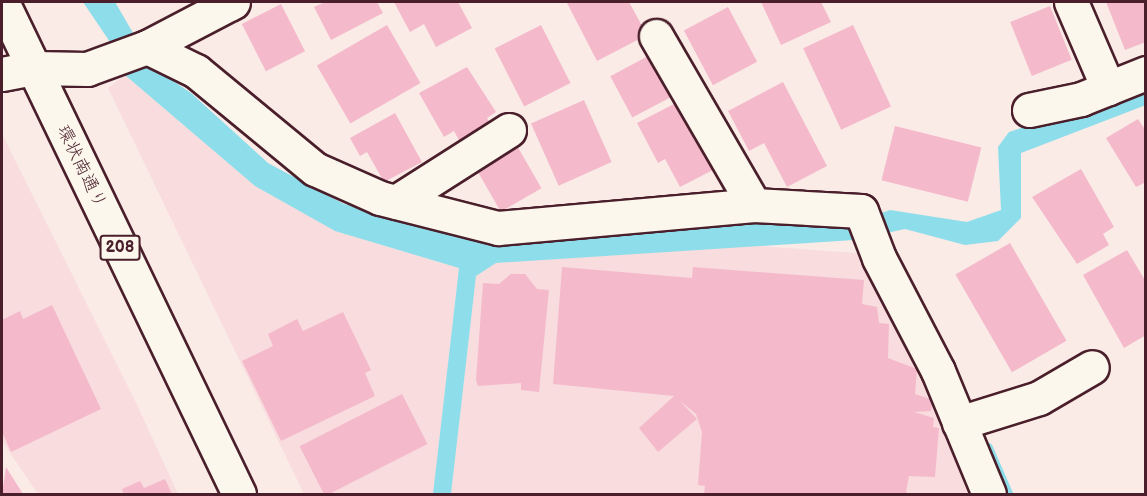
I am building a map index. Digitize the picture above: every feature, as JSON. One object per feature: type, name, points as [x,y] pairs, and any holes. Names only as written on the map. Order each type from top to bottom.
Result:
[{"type":"main road","name":"環状南通り","points":[[2,2],[239,495]]},
{"type":"main road","points":[[2,74],[34,68],[87,69],[134,51],[233,2]]},
{"type":"main road","points":[[1071,2],[1108,88]]},
{"type":"main road","points":[[656,36],[754,205]]},
{"type":"main road","points":[[134,51],[195,71],[315,169],[396,202],[498,228],[754,205],[861,211],[874,244],[970,419],[989,495]]},
{"type":"main road","points":[[1029,110],[1108,88],[1146,73]]},
{"type":"main road","points":[[396,202],[508,130]]},
{"type":"main road","points":[[970,419],[1039,398],[1092,367]]},
{"type":"shaded area","points":[[125,75],[255,186],[335,231],[459,268],[433,494],[304,494],[108,88]]},
{"type":"shaded area","points":[[2,134],[138,407],[178,494],[38,494],[2,441]]},
{"type":"shaded area","points":[[729,244],[869,254],[982,494],[451,494],[476,276],[496,263]]},
{"type":"water","points":[[83,2],[115,2],[136,38],[112,45]]},
{"type":"water","points":[[145,62],[191,93],[268,163],[344,204],[493,240],[753,213],[856,222],[890,210],[967,222],[1001,210],[998,147],[1009,132],[1145,86],[1146,105],[1021,153],[1021,218],[998,241],[965,245],[905,229],[854,240],[496,263],[476,276],[451,494],[433,494],[459,268],[335,231],[255,186],[125,75]]},
{"type":"building","points":[[325,2],[377,2],[383,13],[331,40],[314,7]]},
{"type":"building","points":[[394,2],[458,2],[472,28],[436,47],[424,24],[410,32]]},
{"type":"building","points":[[629,2],[647,35],[597,61],[567,3]]},
{"type":"building","points":[[761,2],[821,2],[831,22],[781,45]]},
{"type":"building","points":[[1106,2],[1146,2],[1146,42],[1125,50]]},
{"type":"building","points":[[281,4],[305,51],[266,71],[242,24]]},
{"type":"building","points":[[1050,6],[1072,60],[1032,76],[1010,22]]},
{"type":"building","points":[[728,7],[757,62],[713,85],[684,30]]},
{"type":"building","points":[[387,25],[420,83],[350,124],[317,66]]},
{"type":"building","points":[[541,25],[571,83],[524,107],[495,49]]},
{"type":"building","points":[[853,25],[891,107],[841,130],[803,48]]},
{"type":"building","points":[[650,55],[672,96],[632,118],[610,76]]},
{"type":"building","points":[[467,67],[496,112],[487,118],[492,127],[461,144],[454,131],[444,137],[419,93]]},
{"type":"building","points":[[783,82],[827,166],[787,187],[764,143],[749,151],[728,111]]},
{"type":"building","points":[[584,100],[612,162],[559,186],[531,124]]},
{"type":"building","points":[[678,102],[713,170],[680,187],[665,159],[658,163],[637,123]]},
{"type":"building","points":[[395,113],[422,162],[384,182],[367,152],[360,156],[350,138]]},
{"type":"building","points":[[1138,119],[1146,131],[1146,182],[1136,187],[1106,138]]},
{"type":"building","points":[[895,126],[981,148],[968,202],[881,180]]},
{"type":"building","points":[[516,144],[542,188],[501,212],[475,168]]},
{"type":"building","points":[[1081,169],[1114,227],[1103,234],[1109,245],[1077,264],[1032,197]]},
{"type":"building","points":[[1010,243],[1066,341],[1012,372],[955,274]]},
{"type":"building","points":[[1127,250],[1146,282],[1146,335],[1124,348],[1083,275]]},
{"type":"building","points":[[562,267],[692,278],[693,267],[864,280],[862,304],[877,307],[879,323],[889,324],[888,358],[917,369],[915,394],[933,400],[931,411],[914,412],[934,418],[933,427],[939,428],[935,477],[909,476],[906,492],[910,494],[704,494],[705,486],[698,485],[702,432],[696,414],[680,401],[697,419],[658,452],[639,428],[674,396],[553,384]]},
{"type":"building","points":[[511,274],[525,274],[537,289],[549,290],[539,392],[521,390],[521,383],[478,386],[476,380],[483,283],[499,284]]},
{"type":"building","points":[[52,305],[101,409],[11,452],[2,432],[2,320],[20,311],[23,319]]},
{"type":"building","points":[[343,312],[371,370],[365,373],[375,396],[281,441],[242,361],[273,346],[268,334],[297,319],[303,331]]},
{"type":"building","points":[[402,394],[427,444],[329,494],[324,494],[300,446]]},
{"type":"building","points":[[6,467],[23,494],[2,494]]},
{"type":"building","points":[[165,479],[172,494],[124,494],[122,489],[140,481],[144,488]]},
{"type":"waterway","points":[[988,448],[1008,494]]}]
